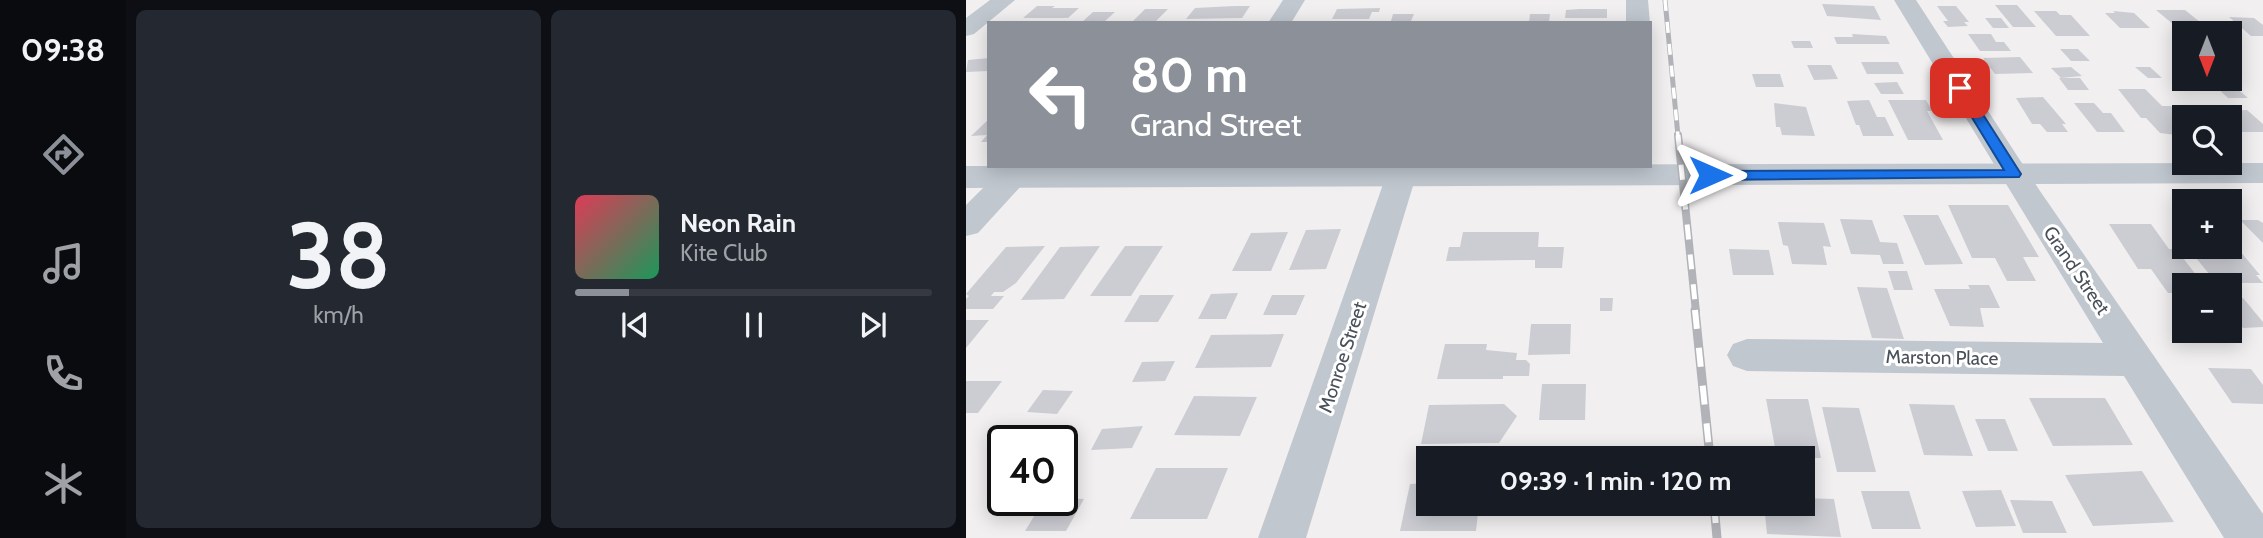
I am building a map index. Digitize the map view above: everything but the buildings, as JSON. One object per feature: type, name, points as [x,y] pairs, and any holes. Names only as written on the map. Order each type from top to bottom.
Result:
[{"type":"street","points":[[966,29],[1004,0]]},
{"type":"street","points":[[1280,21],[1294,0]]},
{"type":"street","points":[[1637,0],[1638,21]]},
{"type":"street","name":"Grand Street","points":[[1905,0],[2014,174],[2251,538]]},
{"type":"street","points":[[966,177],[1011,178],[1178,171],[1401,176],[1646,171],[2263,173]]},
{"type":"street","name":"Monroe Street","points":[[1282,538],[1401,176]]},
{"type":"street","points":[[966,225],[1011,178]]},
{"type":"street","name":"Marston Place","points":[[1747,355],[2112,359],[2138,362]]},
{"type":"railway","points":[[1665,0],[1678,136]]},
{"type":"railway","points":[[1678,135],[1696,312]]},
{"type":"railway","points":[[1695,310],[1709,446]]},
{"type":"railway","points":[[1715,516],[1717,538]]},
{"type":"route","points":[[1710,175],[2014,174],[1960,88]]}]
